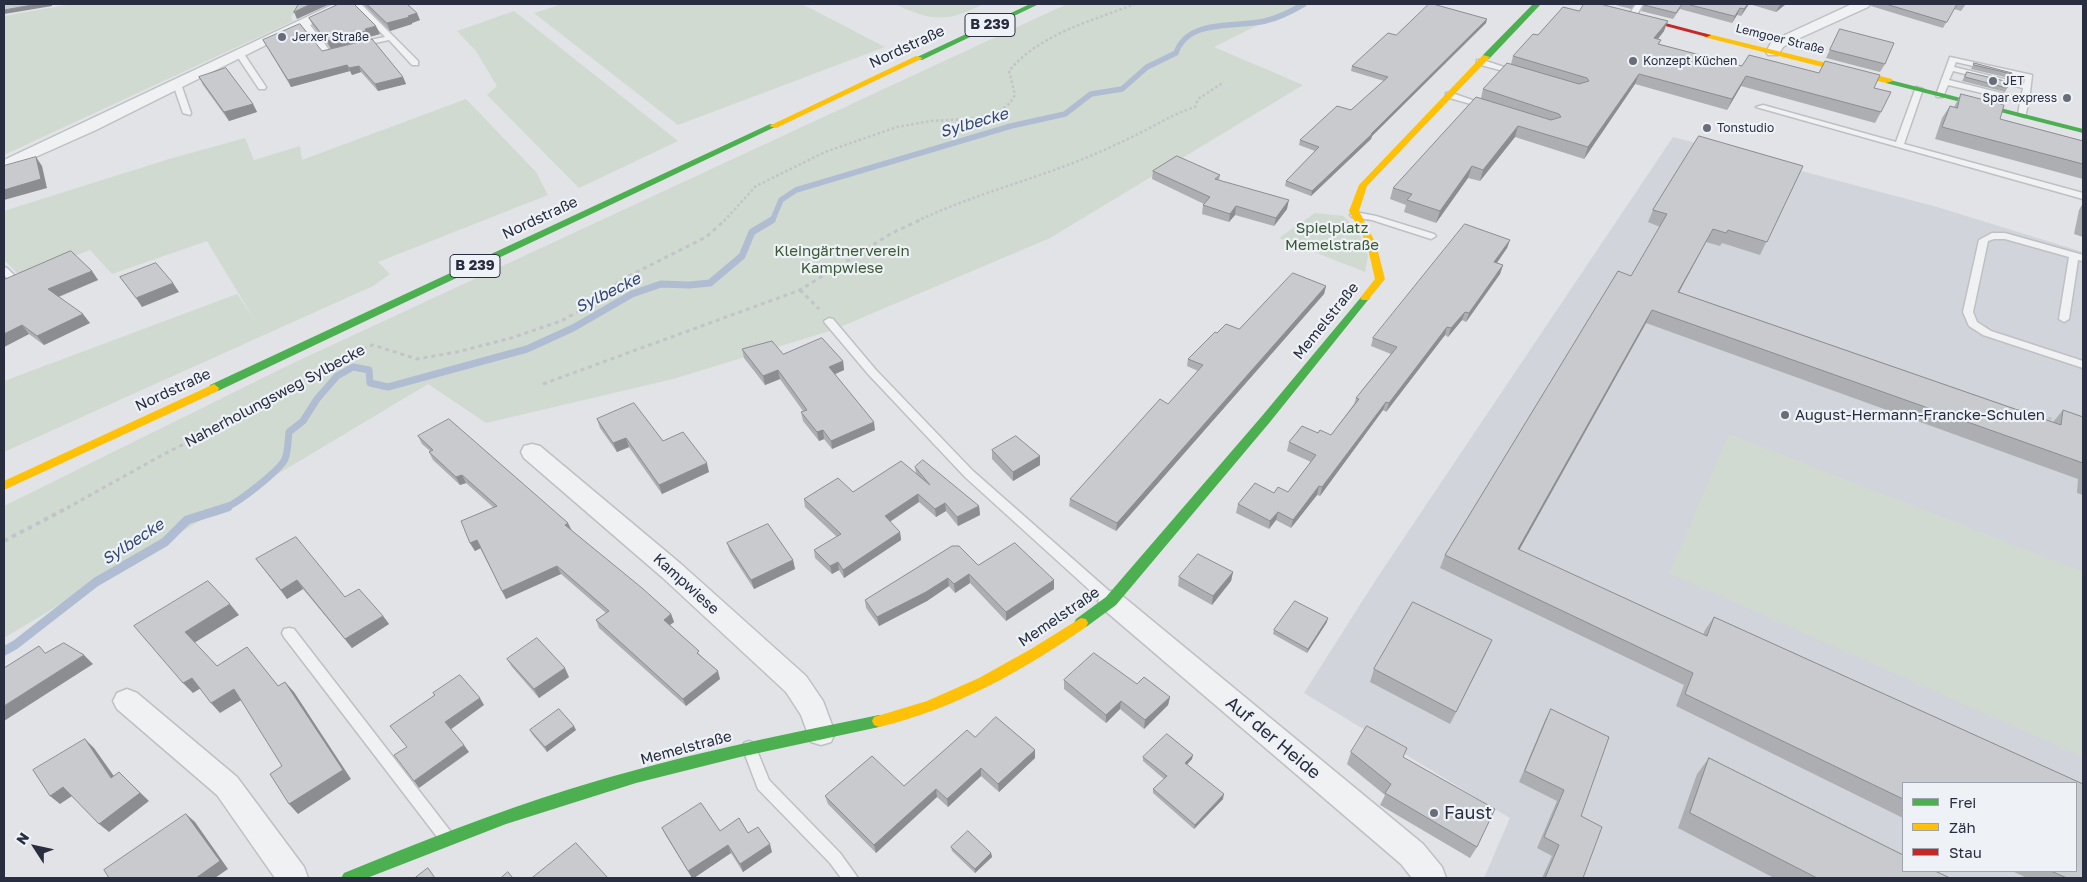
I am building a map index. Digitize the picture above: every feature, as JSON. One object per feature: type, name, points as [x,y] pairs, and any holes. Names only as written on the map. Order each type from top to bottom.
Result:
[{"type":"main road","name":"Nordstraße","points":[[4,486],[1035,4]]},
{"type":"main road","points":[[1355,215],[1356,201],[1363,185],[1537,4]]},
{"type":"main road","name":"Lemgoer Straße","points":[[1586,4],[2083,131]]},
{"type":"main road","name":"Memelstraße","points":[[349,878],[447,838],[601,786],[749,748],[897,718],[963,692],[1003,672],[1065,635],[1111,601],[1266,419],[1380,279],[1378,260],[1371,239],[1355,215]]},
{"type":"street","points":[[4,166],[68,139],[239,53],[345,4]]},
{"type":"street","points":[[1773,52],[1777,44],[1786,39],[1863,4]]},
{"type":"street","name":"Kampwiese","points":[[532,452],[672,570],[796,684],[814,710],[821,733]]},
{"type":"street","name":"Auf der Heide","points":[[1111,601],[1412,854],[1431,878]]},
{"type":"street","points":[[127,701],[227,786],[293,878]]},
{"type":"lane","points":[[357,4],[415,63]]},
{"type":"lane","points":[[1632,16],[1639,4]]},
{"type":"lane","points":[[304,22],[328,54],[345,49]]},
{"type":"lane","points":[[354,47],[390,38]]},
{"type":"lane","points":[[239,53],[262,87]]},
{"type":"lane","points":[[1480,62],[1525,75]]},
{"type":"lane","points":[[1940,94],[1950,68],[2027,87],[2022,116]]},
{"type":"lane","points":[[1946,82],[2025,101]]},
{"type":"lane","points":[[177,84],[188,113]]},
{"type":"lane","points":[[1899,145],[1919,89]]},
{"type":"lane","points":[[1449,95],[1496,110]]},
{"type":"lane","points":[[1760,107],[2083,196]]},
{"type":"lane","points":[[1355,215],[1373,218],[1431,236]]},
{"type":"lane","points":[[2064,319],[2078,256],[2005,236],[1992,236],[1984,240],[1968,312],[1973,324],[1988,333],[2083,364]]},
{"type":"lane","points":[[830,321],[872,372],[969,474],[1111,601]]},
{"type":"lane","points":[[289,633],[447,838]]},
{"type":"lane","points":[[749,748],[763,784],[835,858],[850,878]]},
{"type":"path","name":"Naherholungsweg Sylbecke","points":[[4,541],[35,526],[164,454],[281,396],[344,356],[373,345],[417,359],[457,352],[511,338],[561,321],[579,312],[622,279],[706,236],[728,217],[756,186],[789,169],[825,152],[897,127],[931,121],[982,118],[1000,111],[1016,95],[1009,71],[1019,57],[1046,41],[1135,4]]},
{"type":"path","points":[[543,384],[714,324],[800,290],[892,233],[940,210],[1028,180],[1090,156],[1144,131],[1175,113],[1196,107],[1198,99],[1224,82]]},
{"type":"path","points":[[800,290],[830,321]]},
{"type":"path","points":[[2014,410],[2030,412],[2066,424]]},
{"type":"shaded area","name":"August-Hermann-Francke-Schulen","points":[[1673,137],[1937,207],[2083,252],[2083,878],[1484,878],[1510,818],[1304,693],[1377,578]]},
{"type":"green space","points":[[72,4],[301,4],[291,17],[293,21],[4,155],[4,16]]},
{"type":"green space","points":[[562,4],[802,4],[885,47],[678,125],[534,13]]},
{"type":"green space","points":[[894,4],[984,4],[959,14],[939,18],[919,14]]},
{"type":"green space","name":"Kleingärtnerverein Kampwiese","points":[[1067,4],[1300,4],[1214,47],[1303,85],[1050,238],[833,330],[673,379],[486,423],[428,384],[4,638],[4,506],[289,365]]},
{"type":"green space","points":[[514,11],[678,141],[579,188],[487,95],[497,86],[476,51],[457,31]]},
{"type":"green space","points":[[466,99],[536,172],[548,195],[378,262],[390,274],[373,286],[4,452],[4,381],[237,294],[254,319],[207,241],[112,274],[90,250],[21,277],[4,260],[4,211],[169,159],[245,138],[254,160],[300,146],[302,160]]},
{"type":"green space","name":"Spielplatz Memelstraße","points":[[1315,213],[1343,216],[1358,230],[1368,256],[1365,272],[1279,238]]},
{"type":"green space","points":[[1729,434],[2083,572],[2083,757],[1669,573]]},
{"type":"building","points":[[4,4],[38,4],[4,10]]},
{"type":"building","points":[[299,4],[311,4],[294,12]]},
{"type":"building","points":[[339,4],[354,4],[376,26],[365,29],[366,31],[327,41],[309,18]]},
{"type":"building","points":[[367,4],[407,4],[417,13],[408,16],[410,17],[387,23]]},
{"type":"building","points":[[1429,4],[1487,19],[1312,191],[1286,181],[1319,147],[1300,140],[1337,106],[1351,110],[1388,77],[1352,66],[1388,33],[1396,35]]},
{"type":"building","points":[[1584,4],[1600,4],[1668,21],[1654,38],[1661,40],[1658,44],[1742,66],[1749,55],[1819,73],[1825,61],[1880,75],[1874,88],[1891,92],[1881,112],[1746,76],[1732,99],[1639,74],[1588,147],[1518,126],[1483,170],[1472,166],[1440,211],[1407,200],[1412,194],[1393,188],[1476,97],[1551,120],[1561,117],[1559,114],[1483,89],[1507,63],[1579,84],[1589,81],[1587,78],[1513,56],[1533,34],[1538,35],[1563,7],[1579,11]]},
{"type":"building","points":[[1644,4],[1682,4],[1676,13]]},
{"type":"building","points":[[1687,4],[1748,4],[1744,9],[1740,8],[1735,16]]},
{"type":"building","points":[[1886,4],[1957,4],[1947,22]]},
{"type":"building","points":[[300,24],[322,51],[372,39],[403,77],[375,84],[359,66],[349,68],[347,65],[288,80],[263,40]]},
{"type":"building","points":[[1840,29],[1894,43],[1885,64],[1830,50]]},
{"type":"building","points":[[1974,63],[2012,73],[2012,74],[1974,65]]},
{"type":"building","points":[[226,68],[253,104],[224,112],[199,77]]},
{"type":"building","points":[[1967,72],[2009,82],[2007,88],[1965,77]]},
{"type":"building","points":[[1961,94],[2004,105],[2000,119],[2083,141],[2083,164],[1942,127],[1950,106],[1957,108]]},
{"type":"building","points":[[1699,136],[1803,166],[1767,242],[1728,230],[1726,233],[1713,229],[1678,292],[2061,425],[2063,410],[2083,417],[2083,463],[1652,310],[1518,549],[1707,636],[1714,617],[2083,784],[2083,878],[2067,878],[2053,872],[2077,872],[2077,782],[1902,782],[1902,799],[1685,694],[1693,673],[1445,555],[1618,271],[1631,276],[1667,214],[1653,210]]},
{"type":"building","points":[[1177,156],[1220,175],[1215,179],[1289,200],[1276,218],[1236,206],[1230,214],[1203,205],[1210,197],[1153,171]]},
{"type":"building","points":[[36,157],[41,179],[4,190],[4,166]]},
{"type":"building","points":[[1465,224],[1510,240],[1494,262],[1503,265],[1469,313],[1465,312],[1451,328],[1447,327],[1389,403],[1386,402],[1322,487],[1319,486],[1293,520],[1278,512],[1270,521],[1238,504],[1255,483],[1274,493],[1278,487],[1288,492],[1316,455],[1289,442],[1302,426],[1318,433],[1320,430],[1331,435],[1359,399],[1356,398],[1397,347],[1373,338]]},
{"type":"building","points":[[71,251],[92,271],[48,289],[83,314],[37,336],[22,325],[4,334],[4,280]]},
{"type":"building","points":[[156,263],[173,283],[136,298],[120,277]]},
{"type":"building","points":[[1293,273],[1326,286],[1117,523],[1070,499],[1160,399],[1168,404],[1203,365],[1188,359],[1215,332],[1217,333],[1226,324],[1239,329]]},
{"type":"building","points":[[822,338],[843,361],[829,367],[874,422],[831,441],[823,430],[817,432],[801,412],[807,410],[778,370],[763,376],[742,349],[772,341],[783,354]]},
{"type":"building","points":[[634,403],[663,441],[683,432],[707,463],[659,485],[626,438],[613,443],[597,419]]},
{"type":"building","points":[[449,419],[568,523],[565,525],[671,614],[664,620],[718,671],[683,699],[596,620],[609,611],[557,566],[502,591],[477,540],[470,543],[461,521],[497,506],[462,475],[456,477],[429,452],[433,450],[418,436]]},
{"type":"building","points":[[1016,436],[1040,456],[1013,472],[992,450]]},
{"type":"building","points":[[923,460],[979,506],[957,517],[945,503],[935,509],[918,494],[885,516],[900,532],[843,570],[838,562],[830,566],[814,550],[841,534],[804,499],[838,478],[853,492],[901,461],[930,485],[915,467]]},
{"type":"building","points":[[768,524],[793,560],[751,580],[727,543]]},
{"type":"building","points":[[296,537],[345,597],[359,589],[383,616],[345,639],[297,580],[281,590],[256,559]]},
{"type":"building","points":[[1015,543],[1054,580],[1006,612],[969,574],[954,584],[948,578],[926,592],[877,617],[865,600],[952,546],[959,546],[978,565]]},
{"type":"building","points":[[1198,554],[1233,572],[1213,596],[1179,577]]},
{"type":"building","points":[[208,581],[230,604],[185,632],[217,666],[247,647],[278,686],[285,682],[343,770],[289,804],[270,774],[282,766],[234,689],[211,703],[192,678],[183,683],[134,626]]},
{"type":"building","points":[[1295,601],[1328,618],[1308,649],[1274,630]]},
{"type":"building","points":[[1413,602],[1492,640],[1456,712],[1374,669]]},
{"type":"building","points":[[537,638],[565,668],[534,689],[507,659]]},
{"type":"building","points":[[64,643],[84,655],[4,706],[4,668],[39,646],[45,653]]},
{"type":"building","points":[[1094,653],[1137,684],[1144,677],[1170,697],[1145,720],[1121,701],[1106,715],[1064,680]]},
{"type":"building","points":[[460,675],[480,698],[445,722],[464,745],[414,781],[394,755],[407,747],[390,726]]},
{"type":"building","points":[[559,709],[574,726],[545,747],[530,730]]},
{"type":"building","points":[[1551,709],[1609,737],[1581,816],[1602,827],[1583,878],[1545,878],[1559,845],[1544,837],[1564,790],[1525,771]]},
{"type":"building","points":[[996,717],[1035,750],[998,784],[981,768],[947,799],[936,789],[874,845],[825,796],[872,756],[904,786],[967,730],[975,737]]},
{"type":"building","points":[[1367,726],[1407,748],[1403,757],[1495,809],[1477,847],[1385,793],[1391,784],[1351,752]]},
{"type":"building","points":[[1167,734],[1193,755],[1185,763],[1224,794],[1195,825],[1153,789],[1167,776],[1143,757]]},
{"type":"building","points":[[85,739],[111,778],[119,772],[140,793],[99,824],[63,787],[50,796],[33,770]]},
{"type":"building","points":[[1709,758],[1902,854],[1902,872],[1937,872],[1950,878],[1817,878],[1690,813]]},
{"type":"building","points":[[701,803],[720,831],[739,818],[748,833],[758,827],[770,844],[740,864],[728,845],[688,871],[662,828]]},
{"type":"building","points":[[186,814],[220,861],[196,878],[109,878],[104,870]]},
{"type":"building","points":[[968,831],[991,853],[975,869],[951,847]]},
{"type":"building","points":[[576,843],[608,878],[532,878]]},
{"type":"building","points":[[428,868],[435,878],[415,878]]},
{"type":"building","points":[[508,872],[513,878],[501,878]]},
{"type":"waterway","name":"Sylbecke","points":[[770,221],[773,219],[781,200],[796,190],[1011,126],[1065,114],[1091,94],[1122,89],[1147,67],[1176,53],[1182,42],[1191,34],[1214,26],[1270,20],[1304,4]]},
{"type":"waterway","name":"Sylbecke","points":[[224,508],[267,479],[281,464],[287,453],[289,432],[303,421],[317,399],[337,376],[353,367],[369,370],[370,383],[388,387],[527,349],[573,328],[632,294],[661,284],[689,285],[710,283],[742,256],[752,232],[772,220]]},
{"type":"waterway","name":"Sylbecke","points":[[4,651],[15,645],[96,582],[165,542],[187,520],[228,507]]},
{"type":"traffic: fast","points":[[919,58],[1035,4]]},
{"type":"traffic: fast","points":[[1486,57],[1537,4]]},
{"type":"traffic: fast","points":[[1889,81],[2083,131]]},
{"type":"traffic: fast","points":[[214,388],[773,126]]},
{"type":"traffic: fast","points":[[1081,623],[1111,601],[1266,419],[1365,298]]},
{"type":"traffic: fast","points":[[349,878],[474,829],[602,786],[705,759],[879,721]]},
{"type":"traffic: slow","points":[[1707,35],[1889,81]]},
{"type":"traffic: slow","points":[[1365,298],[1380,279],[1372,244],[1354,211],[1363,185],[1486,57]]},
{"type":"traffic: slow","points":[[773,126],[919,58]]},
{"type":"traffic: slow","points":[[4,486],[214,388]]},
{"type":"traffic: slow","points":[[879,721],[930,706],[984,682],[1036,653],[1081,623]]},
{"type":"traffic: jam","points":[[1586,4],[1707,35]]},
{"type":"place","name":"Jerxer Straße","points":[[282,37]]},
{"type":"place","name":"Konzept Küchen","points":[[1633,61]]},
{"type":"place","name":"JET","points":[[1993,81]]},
{"type":"place","name":"Spar express","points":[[2067,98]]},
{"type":"place","name":"Tonstudio","points":[[1707,128]]},
{"type":"place","name":"August-Hermann-Francke-Schulen","points":[[1785,415]]},
{"type":"place","name":"Faust","points":[[1434,813]]}]
